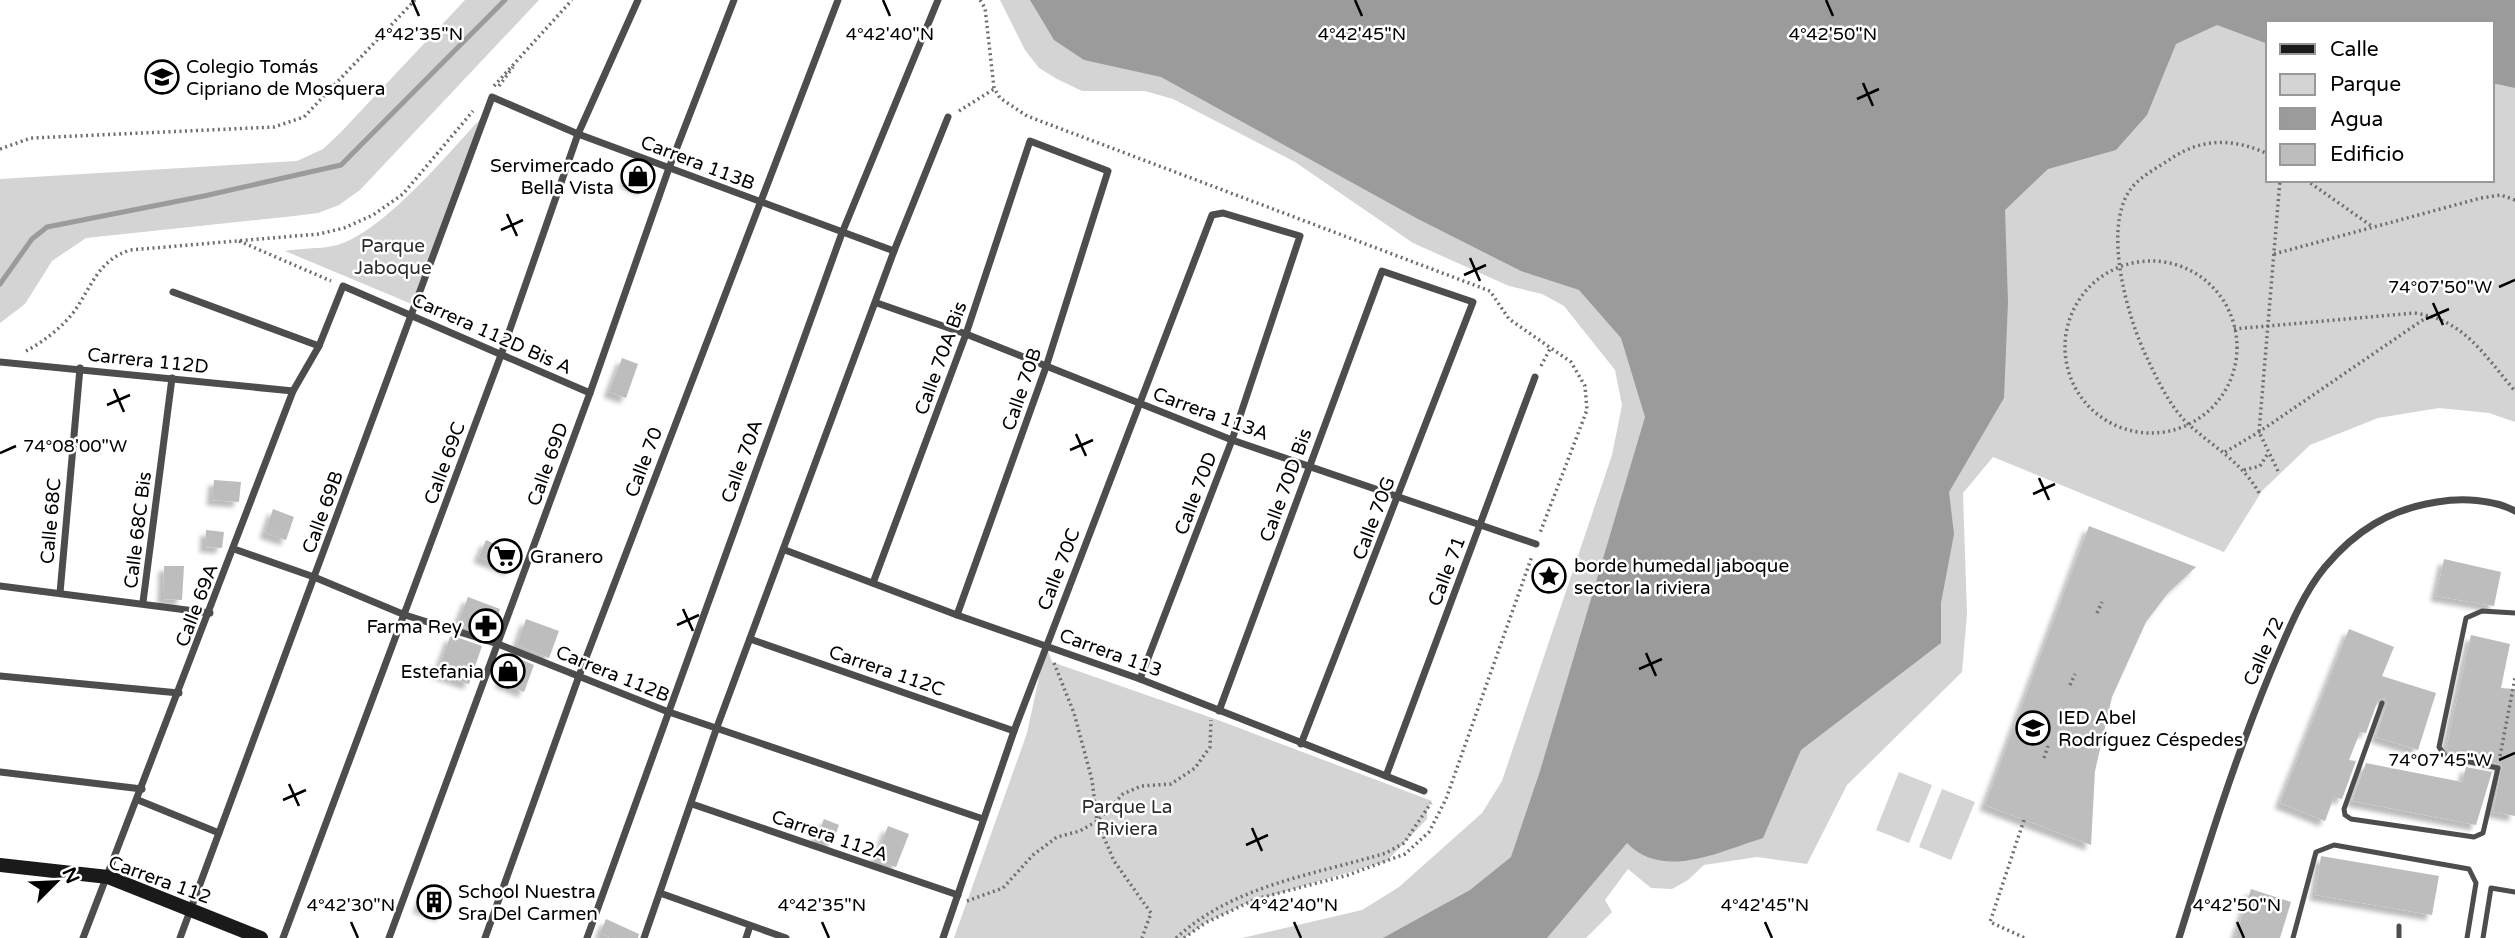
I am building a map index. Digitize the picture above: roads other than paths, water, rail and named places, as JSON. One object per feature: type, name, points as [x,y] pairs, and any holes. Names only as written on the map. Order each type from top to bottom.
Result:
[{"type":"street","name":"Calle 69C","points":[[283,938],[405,615],[578,134],[638,0]]},
{"type":"street","name":"Calle 69D","points":[[389,938],[590,393],[668,168],[734,0]]},
{"type":"street","name":"Calle 70","points":[[485,938],[579,676],[758,202],[838,0]]},
{"type":"street","name":"Calle 70A","points":[[587,938],[666,712],[842,233],[937,0]]},
{"type":"street","name":"Carrera 113B","points":[[492,93],[578,134],[894,251]]},
{"type":"street","name":"Calle 69B","points":[[180,938],[492,93]]},
{"type":"street","points":[[644,938],[717,727],[877,303],[894,251],[948,117]]},
{"type":"street","name":"Calle 70B","points":[[957,615],[1046,367],[1108,171],[1030,141]]},
{"type":"street","name":"Calle 70A Bis","points":[[873,583],[966,334],[1030,141]]},
{"type":"street","name":"Calle 70D","points":[[1140,679],[1232,440],[1300,236],[1223,213],[1212,215]]},
{"type":"street","name":"Calle 70C","points":[[943,938],[1014,731],[1212,215]]},
{"type":"street","name":"Calle 70G","points":[[1301,744],[1473,302],[1382,271]]},
{"type":"street","name":"Calle 70D Bis","points":[[1219,711],[1382,271]]},
{"type":"street","name":"Carrera 112D Bis A","points":[[343,286],[590,393]]},
{"type":"street","name":"Calle 69A","points":[[83,938],[210,614],[293,391],[319,346],[343,286]]},
{"type":"street","points":[[173,292],[319,346]]},
{"type":"street","name":"Carrera 113A","points":[[877,303],[966,334],[1232,440],[1310,465],[1479,527],[1536,544]]},
{"type":"street","points":[[0,372],[1,362]]},
{"type":"street","name":"Carrera 112D","points":[[1,362],[293,391]]},
{"type":"street","name":"Calle 68C","points":[[60,593],[80,368]]},
{"type":"street","name":"Calle 71","points":[[1386,776],[1535,377]]},
{"type":"street","name":"Calle 68C Bis","points":[[143,603],[172,378]]},
{"type":"street","name":"Calle 72","points":[[2179,938],[2227,783],[2258,702],[2304,601],[2323,569],[2350,541],[2380,518],[2415,505],[2448,500],[2478,501],[2515,511]]},
{"type":"street","name":"Carrera 112B","points":[[234,549],[314,577],[405,615],[498,644],[666,712],[983,819]]},
{"type":"street","name":"Carrera 113","points":[[785,550],[957,615],[1140,679],[1386,776],[1422,794]]},
{"type":"street","points":[[0,586],[210,614]]},
{"type":"street","name":"Carrera 112C","points":[[750,639],[1014,731]]},
{"type":"street","points":[[0,676],[178,693]]},
{"type":"street","points":[[0,772],[142,789]]},
{"type":"street","points":[[138,800],[219,833]]},
{"type":"street","name":"Carrera 112A","points":[[692,804],[958,895]]},
{"type":"street","name":"Carrera 112","points":[[0,865],[108,877],[261,938]]},
{"type":"street","points":[[660,893],[786,938]]},
{"type":"street","points":[[746,938],[750,926]]},
{"type":"lane","points":[[2382,703],[2344,809],[2345,815],[2351,819],[2474,837],[2483,833],[2487,827],[2498,768],[2446,757],[2440,747],[2466,618],[2482,611],[2515,612]]},
{"type":"lane","points":[[2293,938],[2316,852],[2334,845],[2469,869],[2476,883],[2467,938]]},
{"type":"lane","points":[[2483,938],[2491,888],[2515,892]]},
{"type":"lane","points":[[2399,926],[2399,938]]},
{"type":"water","points":[[1030,0],[2515,0],[2515,88],[2494,83],[2494,21],[2266,21],[2266,43],[2217,25],[2176,44],[2147,115],[2116,150],[2048,169],[2005,210],[2008,302],[2004,398],[1949,492],[1954,534],[1941,603],[1941,643],[1801,750],[1763,838],[1693,860],[1675,862],[1642,854],[1627,843],[1547,938],[1383,938],[1470,890],[1511,857],[1540,771],[1645,417],[1621,338],[1579,290],[1521,271],[1418,219],[1161,77],[1084,60],[1054,40]]},
{"type":"waterway","points":[[0,284],[32,239],[47,227],[341,165],[505,0]]},
{"type":"place","name":"Colegio Tomás Cipriano de Mosquera","points":[[162,77]]},
{"type":"place","name":"Servimercado Bella Vista","points":[[638,176]]},
{"type":"place","name":"Granero","points":[[505,556]]},
{"type":"place","name":"borde humedal jaboque sector la riviera","points":[[1549,576]]},
{"type":"place","name":"Farma Rey","points":[[486,626]]},
{"type":"place","name":"Estefania","points":[[508,671]]},
{"type":"place","name":"IED Abel Rodríguez Céspedes","points":[[2033,728]]},
{"type":"place","name":"School Nuestra Sra Del Carmen","points":[[434,902]]},
{"type":"park label","name":"Parque Jaboque","points":[[393,256]]},
{"type":"park label","name":"Parque La Riviera","points":[[1127,817]]}]
